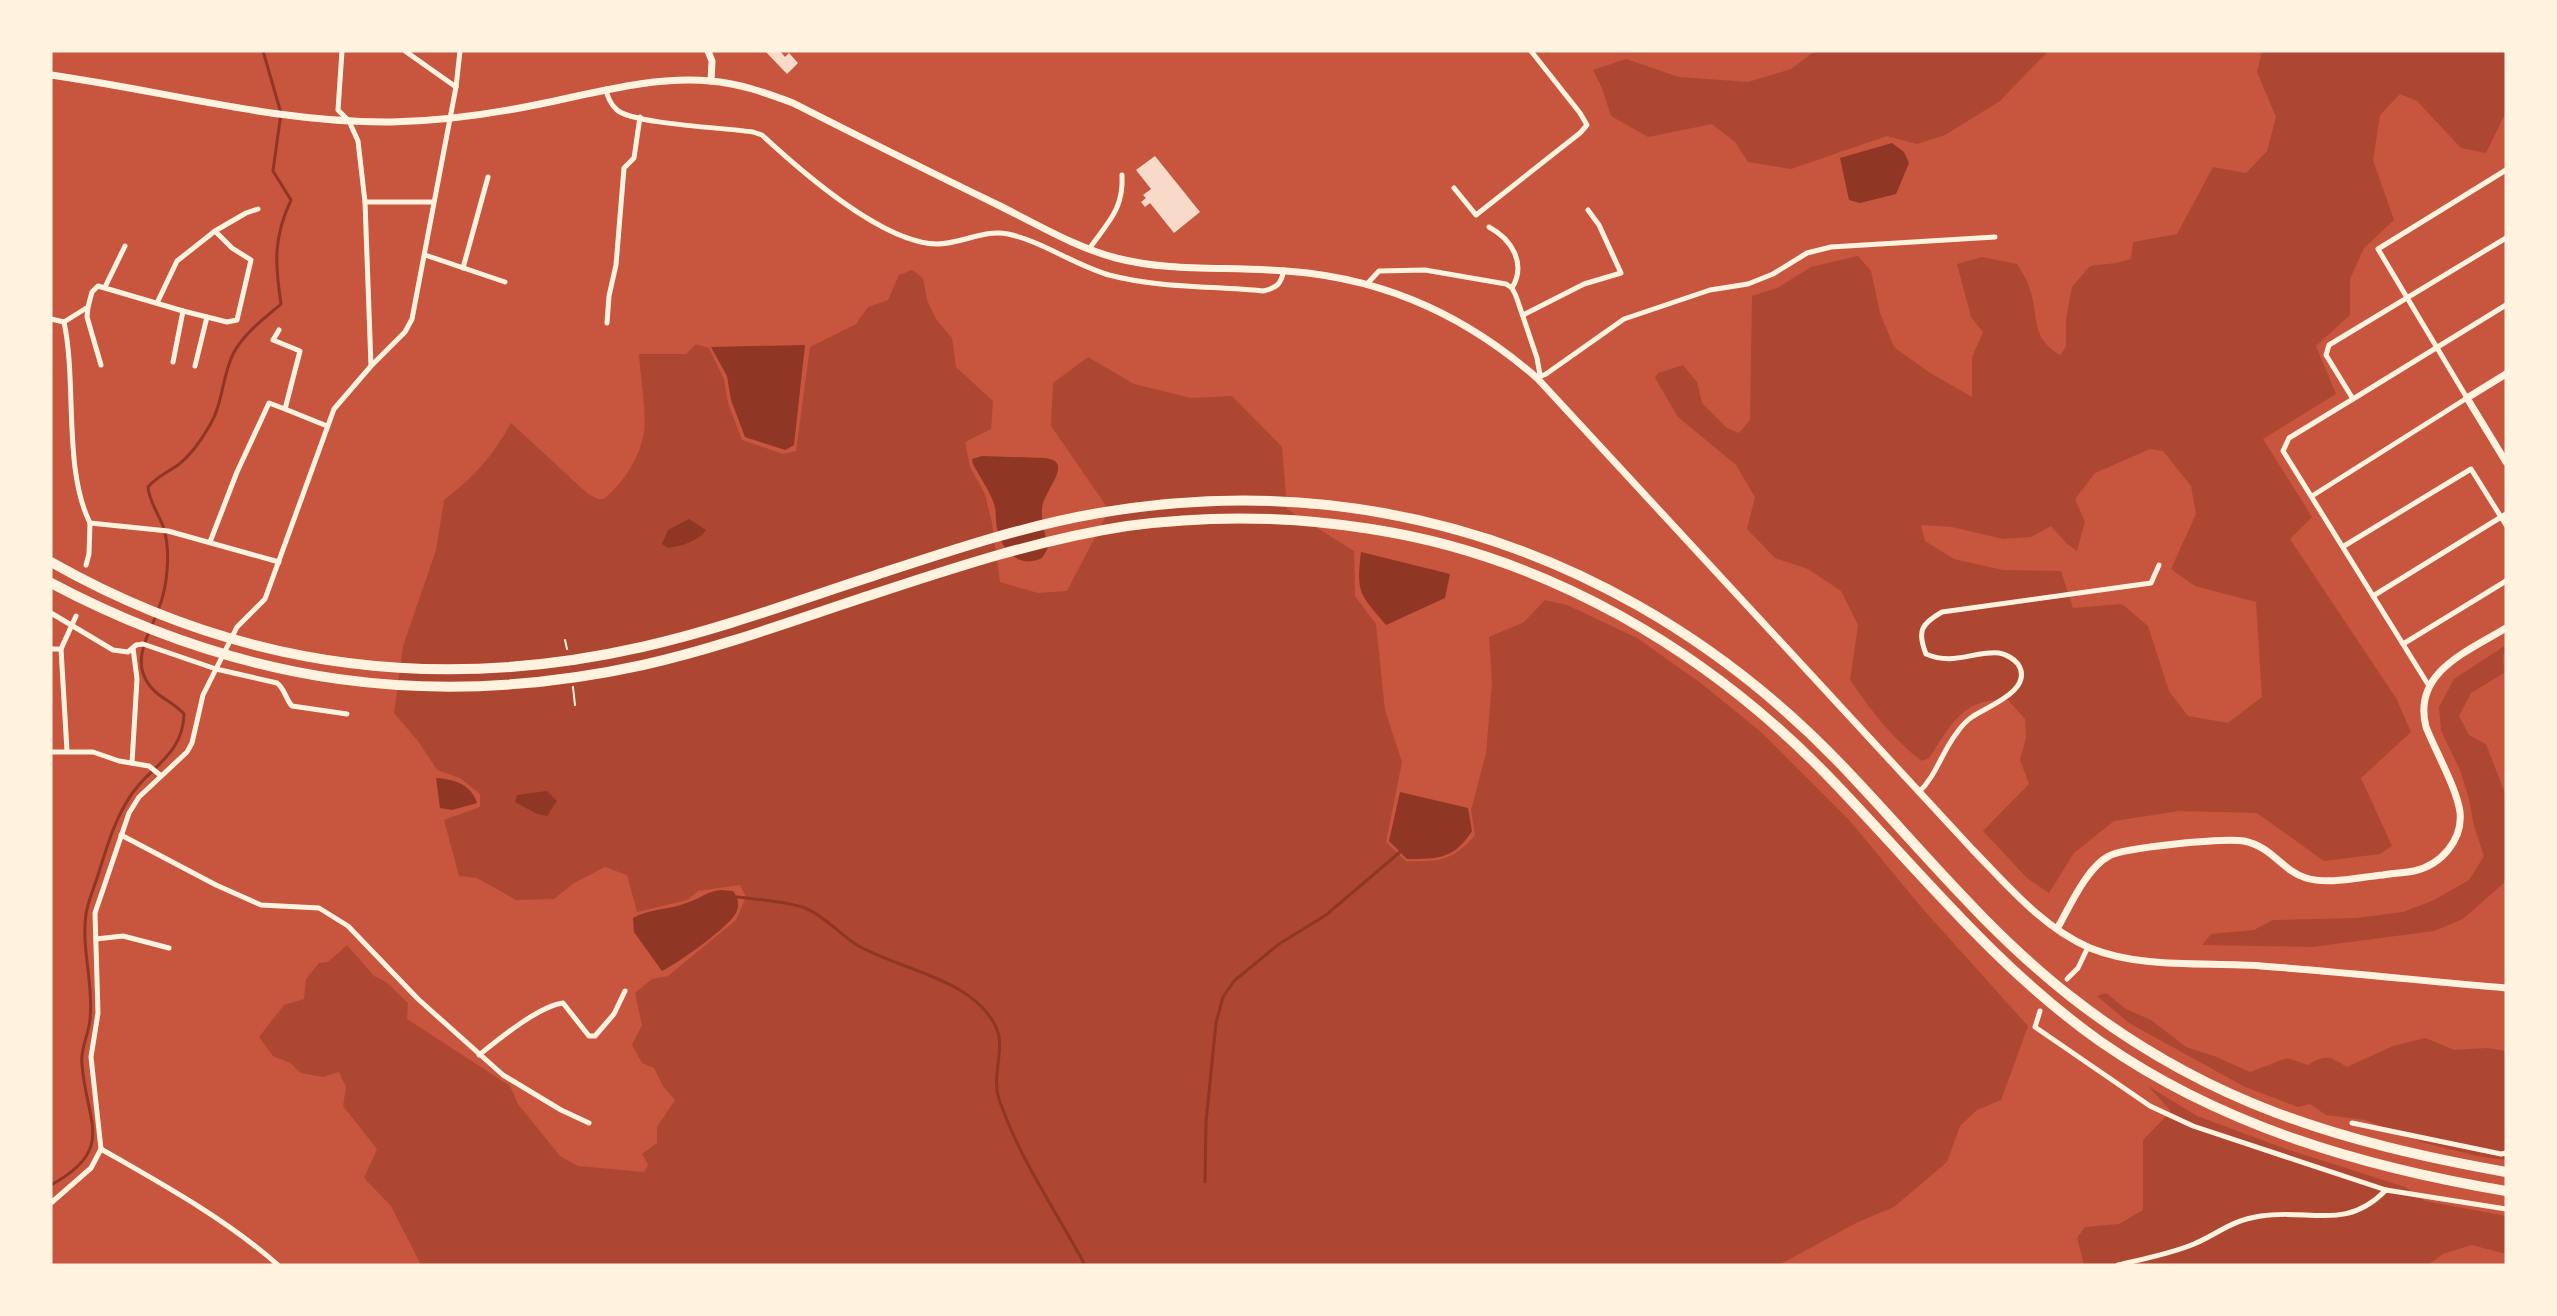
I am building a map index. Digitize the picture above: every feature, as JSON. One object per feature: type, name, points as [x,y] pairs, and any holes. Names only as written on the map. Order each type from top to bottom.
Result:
[{"type":"highway","points":[[51,562],[146,609],[222,637],[298,656],[352,665],[439,671],[515,668],[578,660],[645,647],[706,630],[988,540],[1059,521],[1129,508],[1189,502],[1253,500],[1331,506],[1414,518],[1517,548],[1568,569],[1659,616],[1714,653],[1773,699],[1846,769],[1978,912],[2066,994],[2166,1062],[2219,1090],[2272,1113],[2338,1135],[2417,1156],[2506,1172]]},
{"type":"highway","points":[[52,584],[140,626],[216,653],[295,673],[353,682],[437,687],[519,686],[584,677],[649,664],[711,647],[992,557],[1064,538],[1124,527],[1179,520],[1276,518],[1372,529],[1413,537],[1513,566],[1561,585],[1668,643],[1726,684],[1762,714],[1833,781],[2011,969],[2102,1042],[2159,1079],[2261,1128],[2356,1159],[2506,1191]]},
{"type":"street","points":[[342,51],[338,110],[349,121],[358,141],[365,202],[371,366]]},
{"type":"street","points":[[405,51],[456,87]]},
{"type":"street","points":[[51,1203],[91,1168],[101,1149],[91,1057],[98,1013],[95,913],[121,835],[129,813],[139,797],[159,773],[187,752],[192,743],[203,695],[237,627],[265,599],[334,409],[371,366],[405,332],[412,320],[456,87],[460,51]]},
{"type":"street","points":[[708,51],[712,61],[711,81]]},
{"type":"street","points":[[1454,188],[1476,215],[1580,133],[1587,125],[1531,51]]},
{"type":"street","points":[[51,75],[262,112],[349,121],[394,122],[449,118],[528,107],[606,89],[663,82],[711,81],[762,91],[793,103],[1089,249],[1114,257],[1164,266],[1284,270],[1367,284],[1417,301],[1467,325],[1538,376],[1919,792],[2019,898],[2057,929],[2088,947],[2131,959],[2260,966],[2506,988]]},
{"type":"street","points":[[606,89],[617,110],[640,117],[762,135],[807,177],[877,223],[911,240],[936,244],[952,243],[991,233],[1006,233],[1020,237],[1089,269],[1132,280],[1155,283],[1263,291],[1277,287],[1284,270]]},
{"type":"street","points":[[607,323],[609,296],[616,265],[624,168],[634,158],[640,117]]},
{"type":"street","points":[[2506,170],[2378,249],[2506,462]]},
{"type":"street","points":[[1089,249],[1119,207],[1123,193],[1122,175]]},
{"type":"street","points":[[463,268],[488,177]]},
{"type":"street","points":[[365,202],[433,202]]},
{"type":"street","points":[[157,303],[177,261],[215,231],[258,209]]},
{"type":"street","points":[[1523,315],[1584,284],[1621,273],[1599,225],[1588,210]]},
{"type":"street","points":[[1489,226],[1511,243],[1516,255],[1516,280],[1512,288]]},
{"type":"street","points":[[101,365],[87,317],[94,288],[105,287],[227,322],[237,320],[251,260],[232,248],[215,231]]},
{"type":"street","points":[[1538,376],[1546,374],[1623,319],[1710,290],[1748,284],[1773,274],[1807,253],[1830,247],[1995,237]]},
{"type":"street","points":[[2353,399],[2326,355],[2330,345],[2506,238]]},
{"type":"street","points":[[105,287],[124,246]]},
{"type":"street","points":[[425,255],[506,282]]},
{"type":"street","points":[[1367,284],[1379,271],[1425,270],[1493,280],[1512,288],[1537,358],[1538,376]]},
{"type":"street","points":[[2428,686],[2344,546],[2283,451],[2289,438],[2506,305]]},
{"type":"street","points":[[51,319],[64,322],[88,307]]},
{"type":"street","points":[[173,362],[183,311]]},
{"type":"street","points":[[195,366],[207,317]]},
{"type":"street","points":[[64,322],[76,468],[80,495],[90,522],[89,554],[86,565]]},
{"type":"street","points":[[279,330],[273,340],[300,351],[285,409]]},
{"type":"street","points":[[2312,496],[2506,374]]},
{"type":"street","points":[[210,542],[237,472],[269,403],[327,426]]},
{"type":"street","points":[[2344,546],[2471,469],[2503,516],[2506,525]]},
{"type":"street","points":[[2373,596],[2503,516]]},
{"type":"street","points":[[90,522],[165,531],[279,562]]},
{"type":"street","points":[[1919,792],[1928,784],[1955,735],[1970,718],[2006,698],[2017,688],[2021,675],[2019,665],[2011,657],[2000,653],[1939,659],[1926,654],[1921,642],[1921,630],[1927,620],[1942,612],[2151,583],[2159,565]]},
{"type":"street","points":[[2403,644],[2506,581]]},
{"type":"street","points":[[51,614],[113,650],[123,653],[143,644],[216,669],[277,683],[283,687],[286,699],[292,706],[347,714]]},
{"type":"street","points":[[67,751],[61,649],[76,616]]},
{"type":"street","points":[[2057,929],[2097,865],[2109,855],[2128,849],[2219,841],[2245,842],[2269,851],[2294,873],[2319,880],[2414,871],[2433,864],[2452,846],[2458,833],[2460,813],[2426,727],[2423,707],[2428,686],[2449,663],[2506,628]]},
{"type":"street","points":[[132,763],[137,679],[133,648]]},
{"type":"street","points":[[51,649],[61,649]]},
{"type":"street","points":[[51,752],[93,752],[149,766],[159,773]]},
{"type":"street","points":[[121,835],[216,885],[261,905],[319,908],[348,926],[418,999],[504,1075],[561,1110],[589,1123]]},
{"type":"street","points":[[96,939],[123,936],[169,948]]},
{"type":"street","points":[[2067,979],[2078,968],[2088,947]]},
{"type":"street","points":[[479,1055],[552,1004],[563,1003],[590,1036],[595,1036],[614,1014],[625,991]]},
{"type":"street","points":[[2040,1011],[2035,1028],[2150,1106],[2193,1126],[2386,1190],[2506,1209]]},
{"type":"street","points":[[2352,1123],[2501,1154],[2506,1153]]},
{"type":"street","points":[[101,1149],[251,1241],[278,1265]]},
{"type":"street","points":[[2118,1265],[2194,1244],[2233,1222],[2262,1215],[2345,1215],[2373,1203],[2386,1190]]},
{"type":"shaded area","points":[[1815,51],[2048,51],[2000,101],[1945,135],[1917,144],[1887,136],[1791,169],[1748,162],[1735,142],[1712,124],[1648,137],[1611,116],[1602,88],[1593,70],[1626,59],[1679,77],[1748,82],[1791,69]]},
{"type":"shaded area","points":[[2262,51],[2506,51],[2506,112],[2486,153],[2461,148],[2417,101],[2400,94],[2380,115],[2373,160],[2394,220],[2364,248],[2350,279],[2350,315],[2316,346],[2336,394],[2263,439],[2312,517],[2290,539],[2396,698],[2411,732],[2361,778],[2392,846],[2380,854],[2324,861],[2257,813],[2180,811],[2114,821],[2074,853],[2049,893],[2027,878],[1983,831],[2029,784],[2020,760],[2026,738],[2025,719],[2008,700],[1993,700],[1969,708],[1960,716],[1929,758],[1922,761],[1901,743],[1874,713],[1850,680],[1858,625],[1841,591],[1808,569],[1775,558],[1747,529],[1755,497],[1736,465],[1678,417],[1655,378],[1658,373],[1683,365],[1697,382],[1702,403],[1727,428],[1739,433],[1750,420],[1752,296],[1777,288],[1811,267],[1858,256],[1871,271],[1880,313],[1894,347],[1927,371],[1972,397],[1972,357],[1983,332],[1971,317],[1957,264],[1982,257],[2017,264],[2029,287],[2040,333],[2050,348],[2060,355],[2066,347],[2066,319],[2072,287],[2090,266],[2131,259],[2133,242],[2177,234],[2213,167],[2246,173],[2267,151],[2276,117],[2257,72]],"holes":[[[2150,449],[2163,451],[2191,486],[2196,514],[2171,569],[2195,586],[2256,602],[2262,697],[2228,723],[2188,716],[2169,691],[2148,626],[2122,604],[2073,608],[2061,571],[2003,570],[1954,559],[1925,541],[1921,525],[1952,527],[2003,539],[2031,537],[2051,526],[2067,544],[2077,551],[2085,522],[2075,499],[2095,473]]]},
{"type":"shaded area","points":[[1892,143],[1904,152],[1909,163],[1896,194],[1860,203],[1849,200],[1840,158]]},
{"type":"shaded area","points":[[912,270],[923,278],[927,300],[936,319],[952,338],[956,367],[993,401],[991,429],[965,442],[970,467],[985,494],[992,523],[1000,582],[1038,593],[1067,591],[1109,510],[1051,426],[1053,383],[1088,357],[1134,384],[1191,398],[1232,396],[1282,447],[1287,509],[1354,551],[1355,596],[1376,624],[1385,710],[1402,762],[1386,842],[1406,861],[1445,858],[1460,850],[1475,835],[1471,810],[1486,753],[1492,682],[1489,637],[1524,622],[1545,600],[1567,605],[1637,638],[1702,684],[1762,733],[1850,821],[1922,908],[2028,1026],[2001,1100],[1977,1110],[1960,1126],[1947,1162],[1894,1207],[1856,1223],[1779,1265],[421,1265],[391,1206],[364,1178],[377,1149],[343,1106],[346,1087],[339,1072],[323,1077],[301,1073],[290,1063],[273,1056],[259,1037],[284,1005],[304,999],[306,979],[319,963],[328,962],[347,945],[374,976],[386,982],[408,1003],[407,1019],[510,1086],[518,1104],[560,1156],[578,1166],[644,1172],[648,1165],[642,1154],[657,1143],[657,1127],[675,1100],[663,1086],[654,1068],[642,1063],[632,1045],[642,1025],[635,993],[652,979],[668,976],[736,920],[746,897],[740,885],[698,891],[687,900],[637,912],[627,875],[605,867],[574,883],[554,899],[516,900],[477,878],[459,876],[444,820],[480,807],[480,794],[460,778],[437,770],[418,741],[394,713],[403,646],[436,550],[444,500],[482,465],[511,423],[588,494],[604,499],[630,469],[642,443],[645,426],[639,354],[686,354],[696,344],[709,348],[724,379],[728,403],[742,440],[783,454],[796,451],[810,347],[856,324],[868,307],[888,300],[899,275]]},
{"type":"shaded area","points":[[805,345],[794,445],[785,450],[745,437],[731,400],[727,376],[711,347]]},
{"type":"shaded area","points":[[982,456],[1044,458],[1053,460],[1058,465],[1058,471],[1043,502],[1043,524],[1048,548],[1042,558],[1034,561],[1019,559],[1013,556],[1003,544],[997,528],[993,501],[973,464],[972,459]]},
{"type":"shaded area","points":[[689,519],[706,530],[694,541],[668,548],[662,544],[668,530]]},
{"type":"shaded area","points":[[1361,552],[1450,574],[1445,598],[1386,625],[1362,593],[1359,577]]},
{"type":"shaded area","points":[[2506,645],[2506,653],[2503,655],[2504,673],[2471,693],[2459,716],[2469,735],[2486,744],[2506,796],[2506,881],[2463,919],[2434,931],[2312,947],[2202,945],[2211,934],[2254,930],[2273,920],[2356,918],[2403,912],[2434,900],[2469,880],[2484,856],[2460,770],[2441,731],[2439,707],[2454,679]]},
{"type":"shaded area","points":[[436,778],[449,780],[466,787],[477,803],[452,810],[440,808]]},
{"type":"shaded area","points":[[547,791],[557,801],[547,816],[537,814],[515,802],[517,795]]},
{"type":"shaded area","points":[[1400,792],[1468,808],[1472,831],[1459,847],[1444,856],[1407,859],[1389,841]]},
{"type":"shaded area","points":[[720,890],[735,893],[738,905],[736,913],[713,936],[662,971],[634,932],[633,918],[646,912],[682,905]]},
{"type":"shaded area","points":[[2106,993],[2126,1009],[2151,1020],[2186,1047],[2214,1056],[2250,1072],[2287,1058],[2308,1065],[2319,1059],[2328,1058],[2347,1067],[2393,1046],[2426,1038],[2454,1050],[2487,1048],[2506,1051],[2506,1160],[2477,1156],[2425,1143],[2365,1120],[2326,1115],[2310,1104],[2298,1107],[2245,1087],[2129,1023],[2097,996]]},
{"type":"shaded area","points":[[2148,1086],[2197,1116],[2286,1149],[2405,1187],[2425,1201],[2506,1216],[2506,1254],[2472,1245],[2443,1254],[2428,1265],[2084,1265],[2077,1238],[2085,1227],[2119,1224],[2143,1210],[2143,1140],[2171,1111]]},
{"type":"building","points":[[765,51],[780,51],[785,57],[789,53],[798,63],[787,74]]},
{"type":"building","points":[[1155,156],[1200,212],[1174,233],[1150,203],[1145,207],[1141,202],[1146,198],[1143,195],[1151,189],[1136,170]]},
{"type":"waterway","points":[[158,610],[166,579],[168,557],[163,526],[148,487],[158,477],[183,461],[200,441],[214,417],[233,354],[249,333],[281,304],[277,264],[278,239],[291,200],[273,171],[281,113],[263,51]]},
{"type":"waterway","points":[[51,1185],[71,1172],[84,1159],[91,1146],[93,1133],[82,1058],[91,1006],[85,940],[88,904],[121,811],[134,791],[170,752],[182,729],[184,714],[149,685],[141,666],[144,646],[156,616]]},
{"type":"waterway","points":[[1205,1182],[1206,1122],[1216,1023],[1223,997],[1234,981],[1279,944],[1326,915],[1400,852]]},
{"type":"waterway","points":[[737,897],[781,902],[805,908],[857,945],[953,986],[985,1010],[999,1035],[997,1090],[1007,1121],[1027,1163],[1085,1265]]}]
